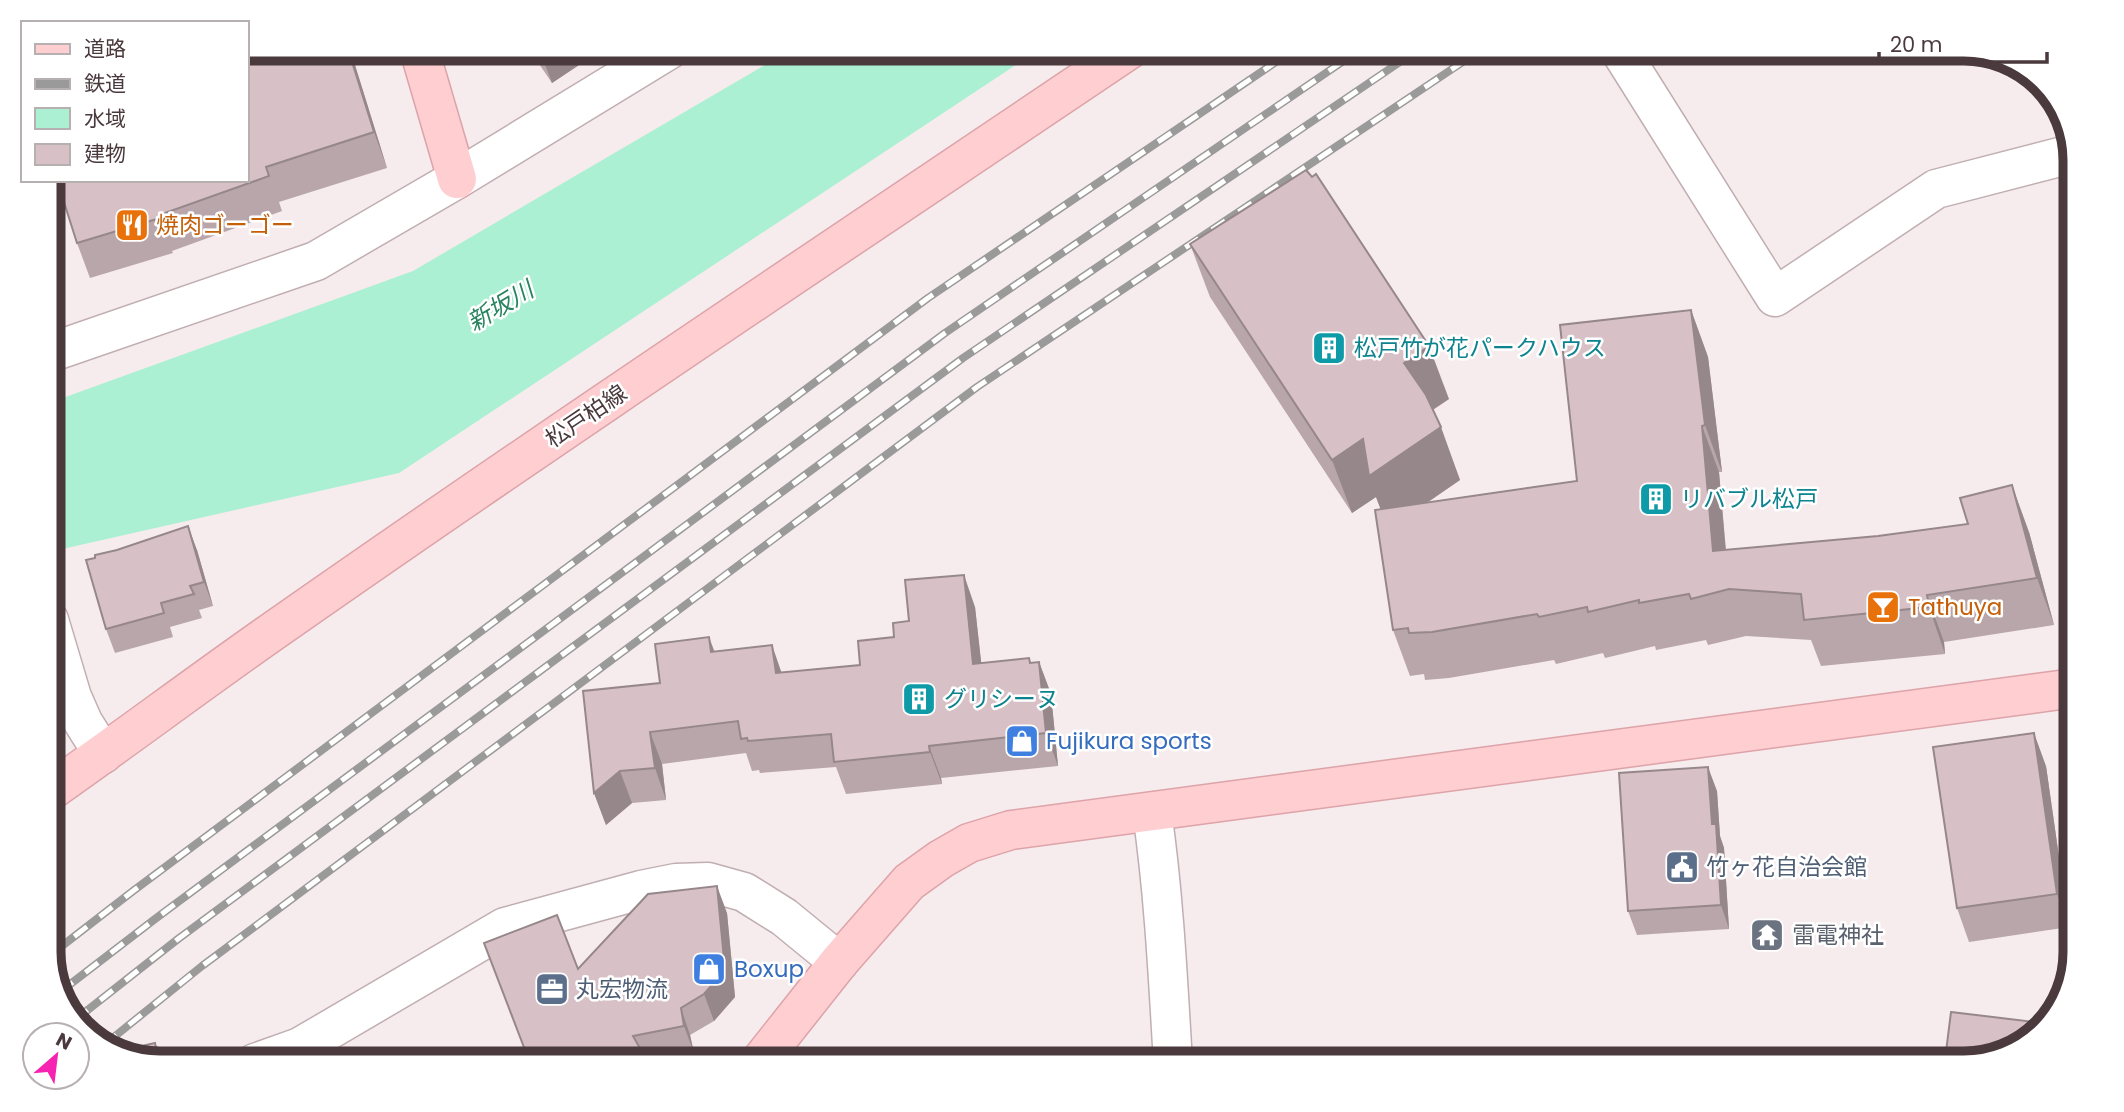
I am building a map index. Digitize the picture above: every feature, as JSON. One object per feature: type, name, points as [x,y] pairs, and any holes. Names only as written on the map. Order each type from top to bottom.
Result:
[{"type":"street","points":[[422,61],[457,180]]},
{"type":"street","points":[[61,349],[316,261],[457,180],[650,61]]},
{"type":"street","name":"松戸柏線","points":[[61,784],[312,604],[734,315],[1112,61]]},
{"type":"street","points":[[1627,61],[1775,297],[1936,189],[2063,156]]},
{"type":"street","points":[[61,660],[83,722],[103,754]]},
{"type":"street","points":[[769,1051],[839,962],[909,882],[969,843],[1012,830],[2063,690]]},
{"type":"street","points":[[1152,812],[1164,927],[1172,1051]]},
{"type":"street","points":[[289,1051],[505,928],[641,890],[676,884],[708,881],[744,892],[784,917],[839,962]]},
{"type":"water","name":"新坂川","points":[[772,61],[1022,61],[399,473],[61,549],[61,399],[413,271]]},
{"type":"building","points":[[248,61],[352,61],[374,132],[266,167],[269,176],[159,215],[160,218],[77,243],[61,193],[61,182],[248,182]]},
{"type":"building","name":"松戸竹が花パークハウス","points":[[1306,170],[1312,177],[1316,174],[1429,346],[1404,363],[1426,395],[1441,427],[1369,476],[1363,439],[1332,460],[1190,244]]},
{"type":"building","points":[[1691,310],[1705,425],[1702,426],[1713,551],[1878,536],[1968,524],[1960,498],[2012,485],[2037,578],[1927,595],[1929,607],[1804,620],[1801,594],[1729,589],[1691,599],[1689,594],[1639,603],[1639,600],[1588,612],[1587,607],[1539,617],[1537,614],[1432,632],[1409,633],[1408,628],[1393,630],[1375,510],[1577,481],[1560,325]]},
{"type":"building","points":[[188,526],[204,582],[190,586],[194,594],[161,603],[164,613],[106,629],[86,560]]},
{"type":"building","points":[[964,575],[973,664],[1029,658],[1030,663],[1039,662],[1046,733],[929,746],[930,752],[834,762],[831,734],[748,741],[747,738],[741,739],[738,721],[650,732],[655,768],[620,771],[594,793],[583,691],[660,683],[655,644],[709,637],[711,652],[772,645],[776,673],[860,665],[858,641],[894,637],[893,623],[909,621],[905,580]]},
{"type":"building","points":[[2034,733],[2057,894],[1957,908],[1933,747]]},
{"type":"building","points":[[1708,767],[1712,824],[1716,824],[1721,905],[1628,911],[1619,773]]},
{"type":"building","points":[[717,886],[725,970],[704,994],[681,1008],[684,1026],[633,1036],[641,1051],[525,1051],[484,943],[557,915],[578,969],[648,894]]},
{"type":"building","points":[[1951,1012],[2034,1022],[2002,1043],[1977,1050],[1946,1051]]},
{"type":"building","points":[[155,1043],[157,1051],[147,1050],[136,1047]]},
{"type":"railway","points":[[61,947],[928,298],[1277,61]]},
{"type":"railway","points":[[68,986],[945,333],[1343,61]]},
{"type":"railway","points":[[83,1014],[178,939],[963,358],[1401,61]]},
{"type":"railway","points":[[112,1038],[202,966],[977,387],[1464,61]]},
{"type":"place","name":"焼肉ゴーゴー","points":[[132,225]]},
{"type":"place","name":"松戸竹が花パークハウス","points":[[1329,348]]},
{"type":"place","name":"リバブル松戸","points":[[1656,499]]},
{"type":"place","name":"Tathuya","points":[[1883,607]]},
{"type":"place","name":"グリシーヌ","points":[[919,699]]},
{"type":"place","name":"Fujikura sports","points":[[1022,741]]},
{"type":"place","name":"竹ヶ花自治会館","points":[[1682,867]]},
{"type":"place","name":"雷電神社","points":[[1767,935]]},
{"type":"place","name":"Boxup","points":[[709,969]]},
{"type":"place","name":"丸宏物流","points":[[552,989]]}]
